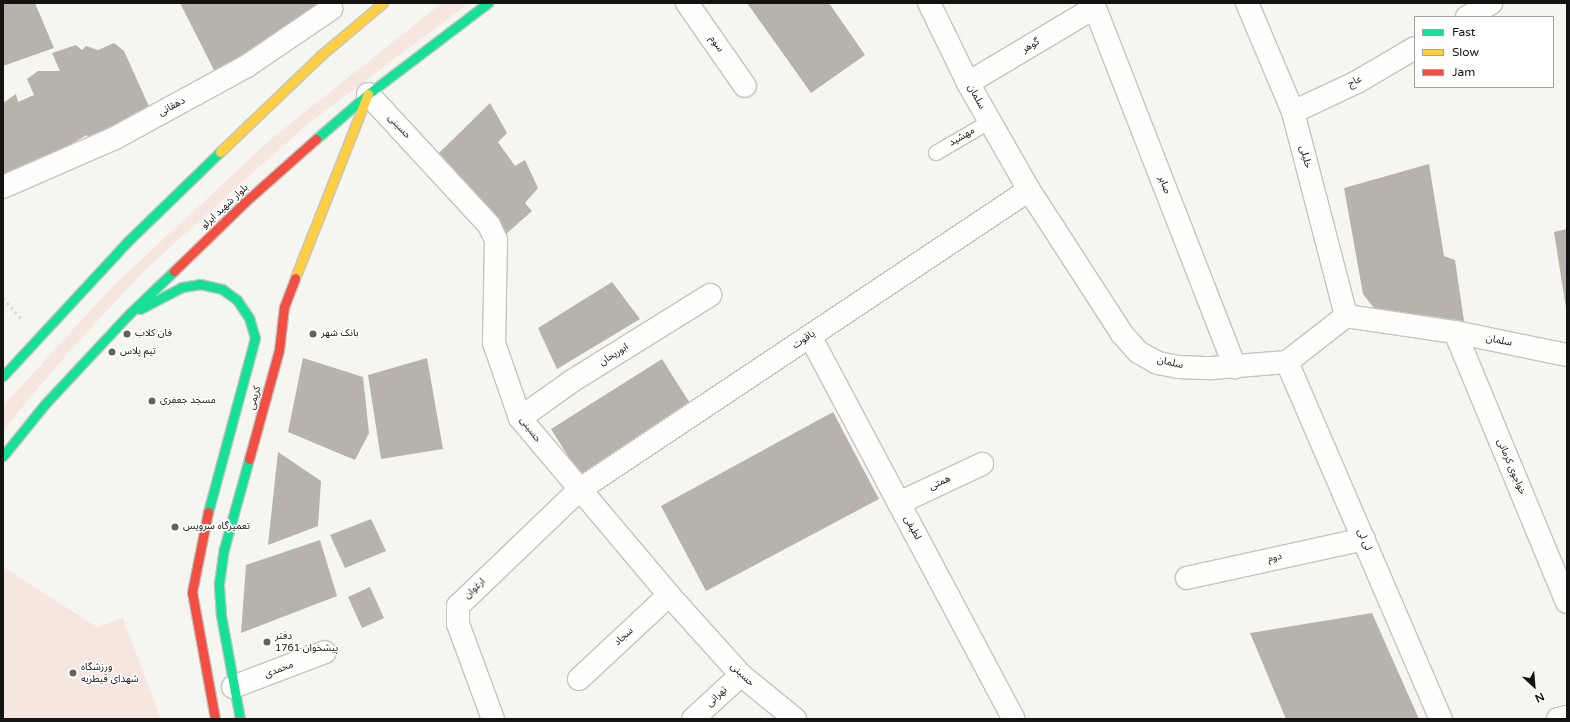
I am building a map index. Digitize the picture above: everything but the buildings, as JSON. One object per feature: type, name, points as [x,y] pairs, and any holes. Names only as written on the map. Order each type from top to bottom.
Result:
[{"type":"main road","points":[[3,376],[126,243],[219,151],[320,56],[383,3]]},
{"type":"main road","name":"بلوار شهید ایرلو","points":[[3,456],[45,404],[127,316],[245,202],[368,94],[488,3]]},
{"type":"main road","name":"کریمی","points":[[240,719],[233,687],[221,609],[219,583],[224,549],[279,350],[284,307],[321,207],[368,94]]},
{"type":"main road","name":"کریمی","points":[[127,316],[182,287],[200,284],[222,289],[236,300],[249,318],[255,338],[200,543],[192,592],[215,719]]},
{"type":"street","name":"سوم","points":[[687,3],[745,86]]},
{"type":"street","name":"سلمان","points":[[929,3],[968,83],[1029,190],[1122,334],[1138,352],[1158,363],[1178,367],[1235,367],[1287,362]]},
{"type":"street","name":"خلیلی","points":[[1247,3],[1293,112],[1346,316]]},
{"type":"street","points":[[1469,16],[1491,3]]},
{"type":"street","name":"گوهر","points":[[968,83],[1094,6]]},
{"type":"street","name":"صابر","points":[[1094,6],[1235,367]]},
{"type":"street","name":"دهقانی","points":[[3,187],[114,138],[241,70],[331,9]]},
{"type":"street","name":"عاج","points":[[1293,112],[1357,82],[1414,49]]},
{"type":"street","name":"حسینی","points":[[368,94],[489,225],[496,240],[494,343],[520,418],[579,490],[669,595],[741,675],[795,719]]},
{"type":"street","name":"یاقوت","points":[[579,490],[1029,190]]},
{"type":"street","name":"ابوریحان","points":[[520,418],[572,381],[710,295]]},
{"type":"street","name":"سلمان","points":[[1346,316],[1455,332],[1567,355]]},
{"type":"street","points":[[1287,362],[1346,316]]},
{"type":"street","name":"خواجوی کرمانی","points":[[1455,332],[1567,602]]},
{"type":"street","name":"لطیفی","points":[[810,336],[1014,719]]},
{"type":"street","name":"لی لی","points":[[1287,362],[1442,719]]},
{"type":"street","name":"همتی","points":[[899,503],[982,464]]},
{"type":"street","name":"ارغوان","points":[[493,719],[458,624],[458,606],[579,490]]},
{"type":"street","name":"دوم","points":[[1187,578],[1364,539]]},
{"type":"street","name":"سجاد","points":[[579,680],[669,595]]},
{"type":"street","name":"محمدی","points":[[233,687],[325,652]]},
{"type":"street","name":"تهرانی","points":[[693,719],[741,675]]},
{"type":"street","points":[[1558,719],[1567,717]]},
{"type":"lane","name":"مهشید","points":[[936,153],[989,122]]},
{"type":"path","points":[[3,298],[39,337]]},
{"type":"shaded area","points":[[442,3],[469,3],[305,126],[145,270],[67,354],[3,430],[3,406],[113,286],[272,138]]},
{"type":"shaded area","name":"ورزشگاه شهدای قیطریه","points":[[3,567],[97,627],[123,618],[161,719],[3,719]]},
{"type":"traffic: fast","points":[[316,139],[368,94],[488,3]]},
{"type":"traffic: fast","points":[[3,376],[126,243],[220,152]]},
{"type":"traffic: fast","points":[[3,456],[45,404],[127,316],[174,271]]},
{"type":"traffic: fast","points":[[140,309],[182,287],[200,284],[222,289],[237,300],[249,318],[255,338],[208,512]]},
{"type":"traffic: fast","points":[[240,719],[221,615],[219,583],[224,549],[249,459]]},
{"type":"traffic: slow","points":[[220,152],[320,56],[383,3]]},
{"type":"traffic: slow","points":[[295,278],[368,94]]},
{"type":"traffic: jam","points":[[174,271],[245,202],[316,139]]},
{"type":"traffic: jam","points":[[249,459],[279,350],[284,307],[295,278]]},
{"type":"traffic: jam","points":[[208,512],[192,592],[215,719]]},
{"type":"place","name":"فان کلاب","points":[[127,334]]},
{"type":"place","name":"بانک شهر","points":[[313,334]]},
{"type":"place","name":"تیم پلاس","points":[[112,352]]},
{"type":"place","name":"مسجد جعفری","points":[[152,401]]},
{"type":"place","name":"تعمیرگاه سرویس","points":[[175,527]]},
{"type":"place","name":"دفتر پیشخوان 1761","points":[[267,642]]},
{"type":"place","name":"ورزشگاه شهدای قیطریه","points":[[73,673]]}]
